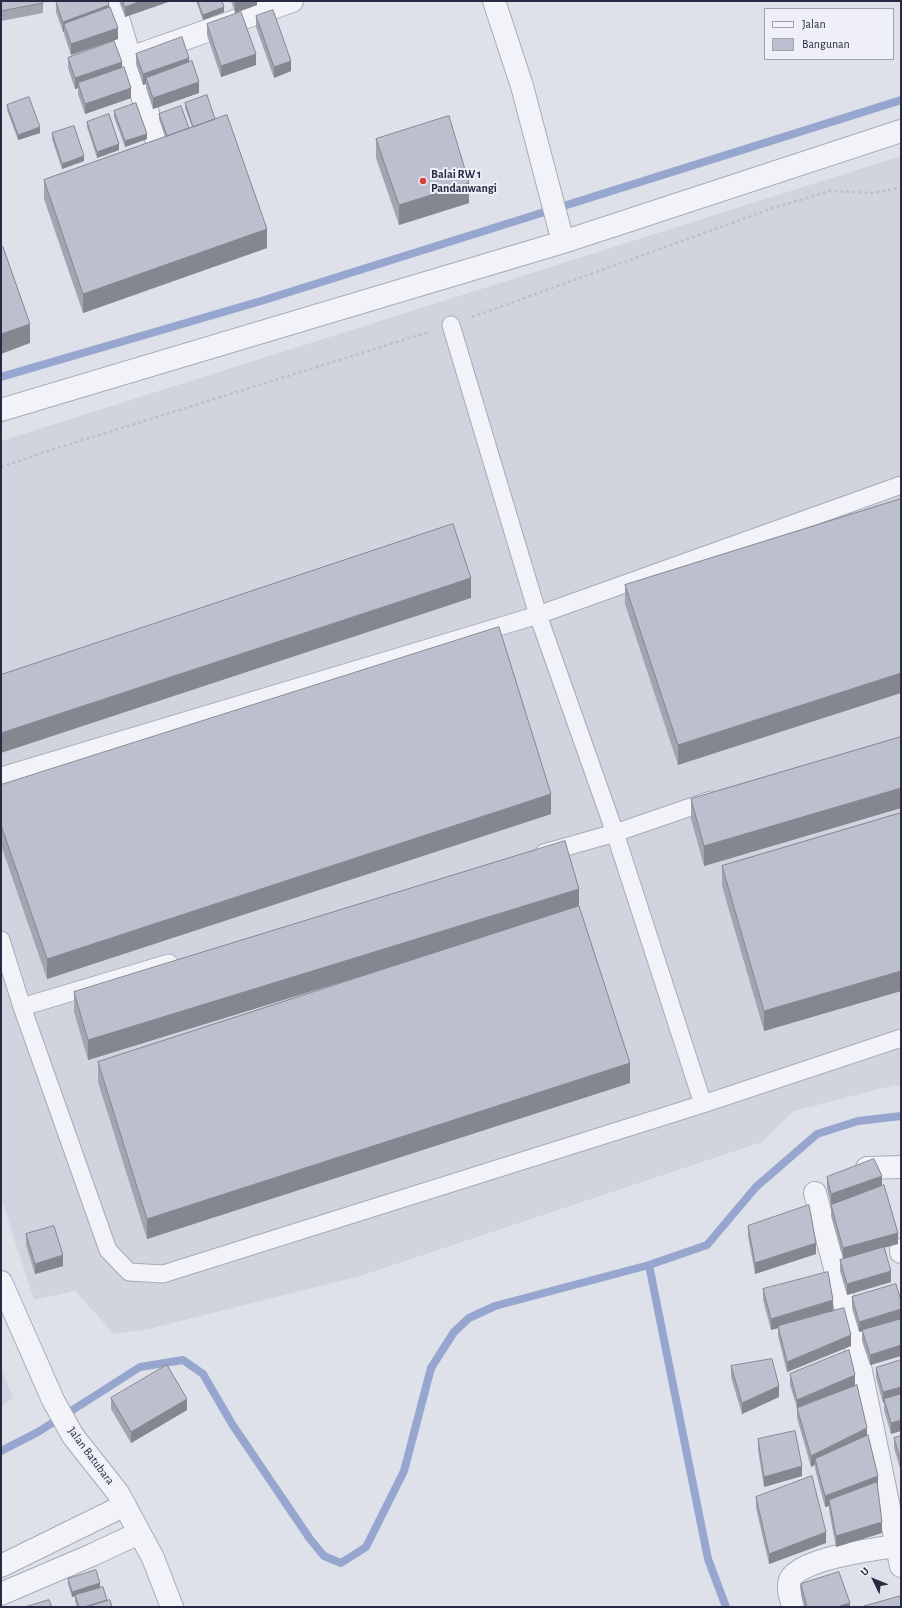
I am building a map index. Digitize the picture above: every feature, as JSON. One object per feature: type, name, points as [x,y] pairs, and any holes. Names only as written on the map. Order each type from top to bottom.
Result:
[{"type":"street","points":[[113,1],[161,154]]},
{"type":"street","points":[[130,58],[292,1]]},
{"type":"street","points":[[494,1],[522,86],[563,242]]},
{"type":"street","points":[[1,410],[563,242],[901,131]]},
{"type":"street","points":[[867,1168],[901,1167]]},
{"type":"street","points":[[815,1193],[856,1347],[901,1566]]},
{"type":"street","name":"Jalan Batubara","points":[[1,1282],[53,1400],[73,1436],[125,1504],[153,1558],[172,1607]]},
{"type":"street","points":[[1,1566],[125,1504]]},
{"type":"street","points":[[1,1594],[139,1533]]},
{"type":"street","points":[[794,1607],[788,1587],[791,1578],[798,1570],[833,1556],[896,1546]]},
{"type":"lane","points":[[451,325],[538,615],[615,833],[703,1104]]},
{"type":"lane","points":[[1,776],[538,615],[901,485]]},
{"type":"lane","points":[[531,857],[615,833],[728,795]]},
{"type":"lane","points":[[1,940],[22,1007],[108,1250],[129,1272],[163,1274],[703,1104],[901,1038]]},
{"type":"lane","points":[[22,1007],[182,960]]},
{"type":"path","points":[[1,467],[451,325],[773,208],[830,191],[873,193],[899,188],[901,189]]},
{"type":"shaded area","points":[[901,156],[901,1086],[895,1085],[794,1111],[762,1142],[360,1276],[149,1329],[114,1334],[75,1291],[34,1300],[1,1198],[1,441]]},
{"type":"shaded area","points":[[1,1369],[13,1398],[1,1406]]},
{"type":"building","points":[[1,1],[43,1],[43,3],[1,11]]},
{"type":"building","points":[[56,1],[108,1],[109,5],[63,22]]},
{"type":"building","points":[[123,1],[141,1],[125,7]]},
{"type":"building","points":[[198,1],[222,1],[224,7],[203,15]]},
{"type":"building","points":[[110,7],[118,28],[71,44],[64,24]]},
{"type":"building","points":[[273,10],[291,61],[274,67],[256,16]]},
{"type":"building","points":[[241,12],[256,54],[221,66],[207,24]]},
{"type":"building","points":[[182,37],[189,58],[143,74],[136,54]]},
{"type":"building","points":[[114,41],[122,62],[75,78],[68,58]]},
{"type":"building","points":[[192,61],[199,82],[153,98],[146,78]]},
{"type":"building","points":[[124,67],[131,88],[85,104],[78,83]]},
{"type":"building","points":[[207,95],[215,119],[193,127],[185,103]]},
{"type":"building","points":[[29,97],[40,127],[18,135],[7,105]]},
{"type":"building","points":[[136,103],[147,134],[125,141],[114,111]]},
{"type":"building","points":[[181,106],[189,128],[167,136],[159,114]]},
{"type":"building","points":[[109,114],[119,144],[97,152],[87,122]]},
{"type":"building","points":[[227,115],[267,229],[83,294],[44,180]]},
{"type":"building","name":"Balai RW 1 Pandanwangi","points":[[449,116],[469,183],[399,205],[376,139]]},
{"type":"building","points":[[74,126],[84,156],[62,164],[52,133]]},
{"type":"building","points":[[3,247],[30,324],[1,334],[1,248]]},
{"type":"building","points":[[901,499],[901,673],[678,745],[625,585]]},
{"type":"building","points":[[453,524],[471,578],[1,733],[1,675]]},
{"type":"building","points":[[499,627],[551,794],[47,959],[1,825],[1,785]]},
{"type":"building","points":[[901,737],[901,788],[704,846],[691,799]]},
{"type":"building","points":[[901,813],[901,971],[764,1011],[722,866]]},
{"type":"building","points":[[565,841],[579,889],[88,1040],[74,992]]},
{"type":"building","points":[[579,906],[630,1063],[147,1219],[98,1062]]},
{"type":"building","points":[[874,1159],[882,1176],[831,1194],[827,1177]]},
{"type":"building","points":[[884,1185],[898,1233],[843,1248],[831,1205]]},
{"type":"building","points":[[809,1205],[816,1243],[755,1263],[748,1226]]},
{"type":"building","points":[[54,1226],[63,1255],[35,1264],[26,1234]]},
{"type":"building","points":[[884,1247],[891,1271],[847,1284],[840,1260]]},
{"type":"building","points":[[828,1272],[833,1300],[771,1319],[763,1289]]},
{"type":"building","points":[[896,1284],[901,1301],[901,1309],[859,1322],[852,1297]]},
{"type":"building","points":[[844,1308],[851,1335],[787,1362],[778,1326]]},
{"type":"building","points":[[901,1319],[901,1345],[870,1355],[862,1330]]},
{"type":"building","points":[[849,1350],[855,1375],[797,1400],[790,1374]]},
{"type":"building","points":[[772,1359],[779,1386],[742,1403],[731,1366]]},
{"type":"building","points":[[901,1360],[901,1387],[883,1392],[876,1368]]},
{"type":"building","points":[[167,1365],[187,1399],[131,1432],[111,1398]]},
{"type":"building","points":[[857,1385],[867,1428],[811,1456],[797,1408]]},
{"type":"building","points":[[901,1394],[901,1420],[891,1423],[884,1399]]},
{"type":"building","points":[[795,1431],[802,1466],[764,1477],[758,1439]]},
{"type":"building","points":[[868,1435],[878,1476],[825,1496],[815,1459]]},
{"type":"building","points":[[901,1436],[901,1461],[894,1438]]},
{"type":"building","points":[[812,1476],[826,1532],[769,1554],[756,1497]]},
{"type":"building","points":[[877,1482],[882,1522],[836,1536],[829,1500]]},
{"type":"building","points":[[96,1570],[100,1583],[72,1592],[68,1579]]},
{"type":"building","points":[[839,1572],[850,1603],[837,1607],[807,1607],[801,1584]]},
{"type":"building","points":[[103,1587],[107,1600],[84,1607],[79,1607],[75,1595]]},
{"type":"building","points":[[901,1596],[901,1607],[861,1607]]},
{"type":"building","points":[[49,1600],[52,1607],[25,1607]]},
{"type":"building","points":[[110,1600],[112,1607],[86,1607]]},
{"type":"waterway","points":[[1,377],[261,301],[901,100]]},
{"type":"waterway","points":[[1,1451],[38,1432],[140,1367],[183,1360],[203,1374],[232,1424],[310,1539],[324,1556],[341,1563],[366,1547],[404,1471],[431,1368],[454,1332],[469,1318],[495,1306],[649,1265],[707,1245],[756,1187],[817,1134],[858,1121],[901,1116]]},
{"type":"waterway","points":[[649,1265],[708,1559],[726,1607]]},
{"type":"place","name":"Balai RW 1 Pandanwangi","points":[[423,181]]}]
